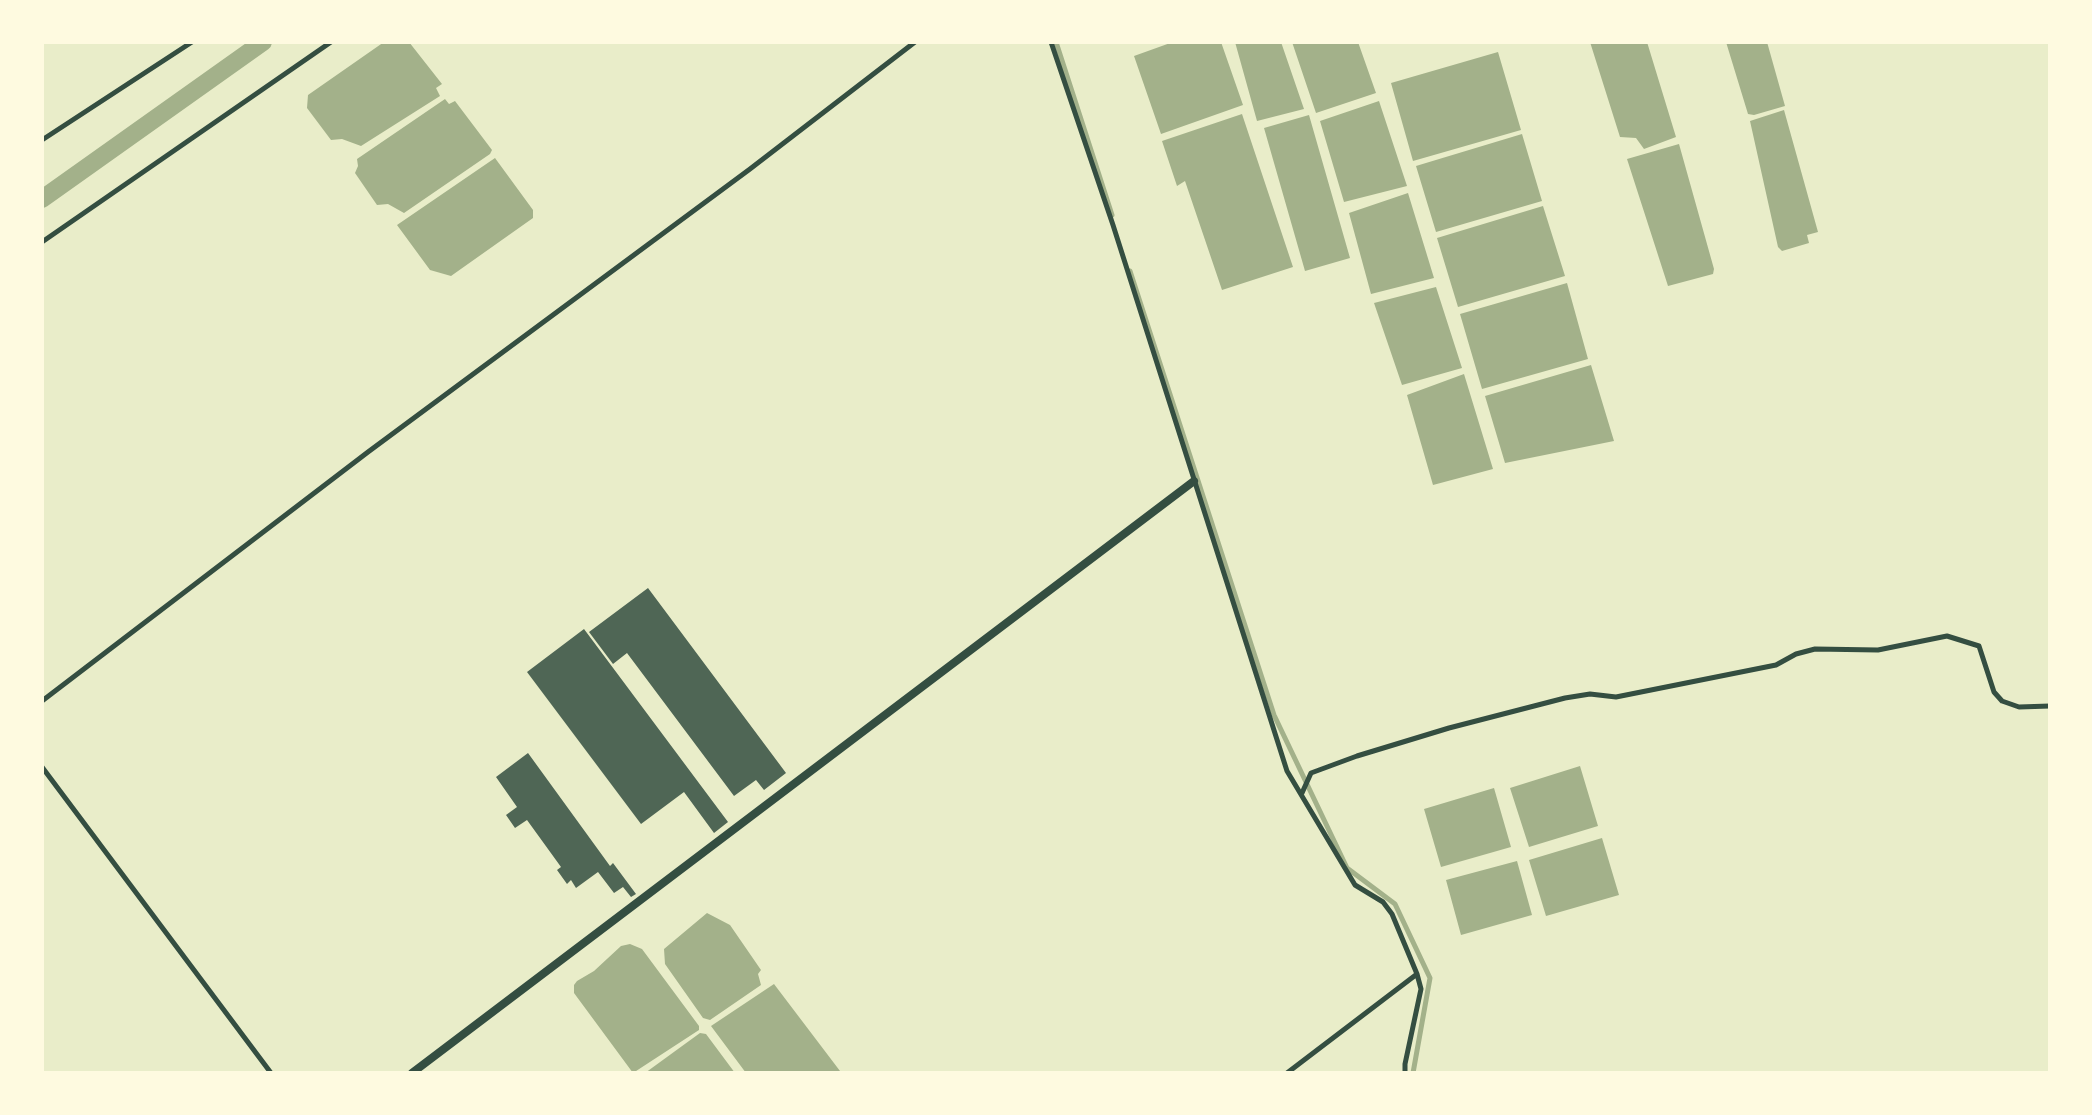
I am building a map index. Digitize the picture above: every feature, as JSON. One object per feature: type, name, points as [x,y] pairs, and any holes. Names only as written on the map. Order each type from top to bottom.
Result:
[{"type":"street","points":[[412,1073],[1194,481]]},
{"type":"lane","points":[[42,140],[192,42]]},
{"type":"lane","points":[[42,242],[331,42]]},
{"type":"lane","points":[[42,701],[915,42]]},
{"type":"lane","points":[[1051,42],[1113,225],[1287,771],[1355,885],[1383,902],[1392,914],[1417,974],[1421,989],[1405,1073]]},
{"type":"lane","points":[[1302,794],[1311,773],[1449,728],[1565,698],[1590,694],[1616,697],[1776,665],[1796,654],[1815,649],[1878,650],[1947,636],[1979,646],[1994,692],[2002,701],[2019,707],[2050,706]]},
{"type":"lane","points":[[42,767],[271,1073]]},
{"type":"lane","points":[[1287,1073],[1417,974]]},
{"type":"shaded area","points":[[384,42],[409,42],[442,84],[436,88],[440,96],[361,146],[342,139],[331,140],[307,108],[308,95]]},
{"type":"shaded area","points":[[1173,42],[1221,42],[1243,105],[1161,134],[1134,56]]},
{"type":"shaded area","points":[[1235,42],[1281,42],[1304,109],[1257,121]]},
{"type":"shaded area","points":[[1292,42],[1358,42],[1376,93],[1316,113]]},
{"type":"shaded area","points":[[1590,42],[1647,42],[1676,137],[1644,149],[1636,138],[1620,137]]},
{"type":"shaded area","points":[[1726,42],[1767,42],[1785,106],[1748,114]]},
{"type":"shaded area","points":[[1498,52],[1521,130],[1413,161],[1391,83]]},
{"type":"shaded area","points":[[445,99],[449,104],[455,101],[492,150],[490,154],[404,213],[388,204],[377,205],[355,173],[357,159]]},
{"type":"shaded area","points":[[1379,101],[1407,186],[1344,202],[1320,121]]},
{"type":"shaded area","points":[[1784,110],[1818,232],[1807,235],[1809,243],[1782,251],[1778,247],[1750,121]]},
{"type":"shaded area","points":[[1242,114],[1293,267],[1222,290],[1185,181],[1177,186],[1162,141]]},
{"type":"shaded area","points":[[1309,115],[1350,258],[1305,271],[1264,128]]},
{"type":"shaded area","points":[[1522,134],[1542,201],[1436,232],[1416,166]]},
{"type":"shaded area","points":[[1679,144],[1714,269],[1713,274],[1668,286],[1627,159]]},
{"type":"shaded area","points":[[495,158],[533,210],[533,218],[451,276],[430,270],[397,225]]},
{"type":"shaded area","points":[[1408,193],[1434,278],[1371,294],[1349,213]]},
{"type":"shaded area","points":[[1543,206],[1565,276],[1458,307],[1437,238]]},
{"type":"shaded area","points":[[1567,283],[1588,359],[1482,389],[1460,314]]},
{"type":"shaded area","points":[[1436,287],[1462,368],[1402,385],[1374,303]]},
{"type":"shaded area","points":[[1591,365],[1614,441],[1505,463],[1485,396]]},
{"type":"shaded area","points":[[1464,374],[1493,469],[1433,485],[1407,395]]},
{"type":"shaded area","points":[[1580,766],[1598,826],[1529,847],[1510,788]]},
{"type":"shaded area","points":[[1494,788],[1511,847],[1441,867],[1424,809]]},
{"type":"shaded area","points":[[1602,838],[1619,895],[1546,916],[1529,860]]},
{"type":"shaded area","points":[[1517,861],[1532,915],[1461,935],[1446,880]]},
{"type":"shaded area","points":[[707,913],[730,925],[761,970],[758,974],[761,985],[710,1020],[703,1018],[665,964],[664,949]]},
{"type":"shaded area","points":[[630,944],[642,949],[699,1026],[699,1030],[633,1073],[574,993],[577,981],[594,971],[621,946]]},
{"type":"shaded area","points":[[774,984],[839,1073],[746,1073],[711,1026]]},
{"type":"shaded area","points":[[700,1033],[706,1034],[735,1073],[645,1073]]},
{"type":"building","points":[[648,588],[786,773],[764,790],[756,780],[734,796],[627,653],[613,664],[589,632]]},
{"type":"building","points":[[584,629],[728,822],[714,833],[684,792],[641,824],[527,672]]},
{"type":"building","points":[[528,753],[610,866],[613,863],[636,894],[631,897],[623,887],[614,893],[598,872],[576,888],[571,880],[567,884],[557,870],[561,867],[527,820],[515,828],[506,815],[517,807],[496,777]]},
{"type":"waterway","points":[[42,199],[263,42]]},
{"type":"waterway","points":[[1056,42],[1112,215]]},
{"type":"waterway","points":[[1130,271],[1274,715],[1347,868],[1395,904],[1430,978],[1413,1073]]}]
